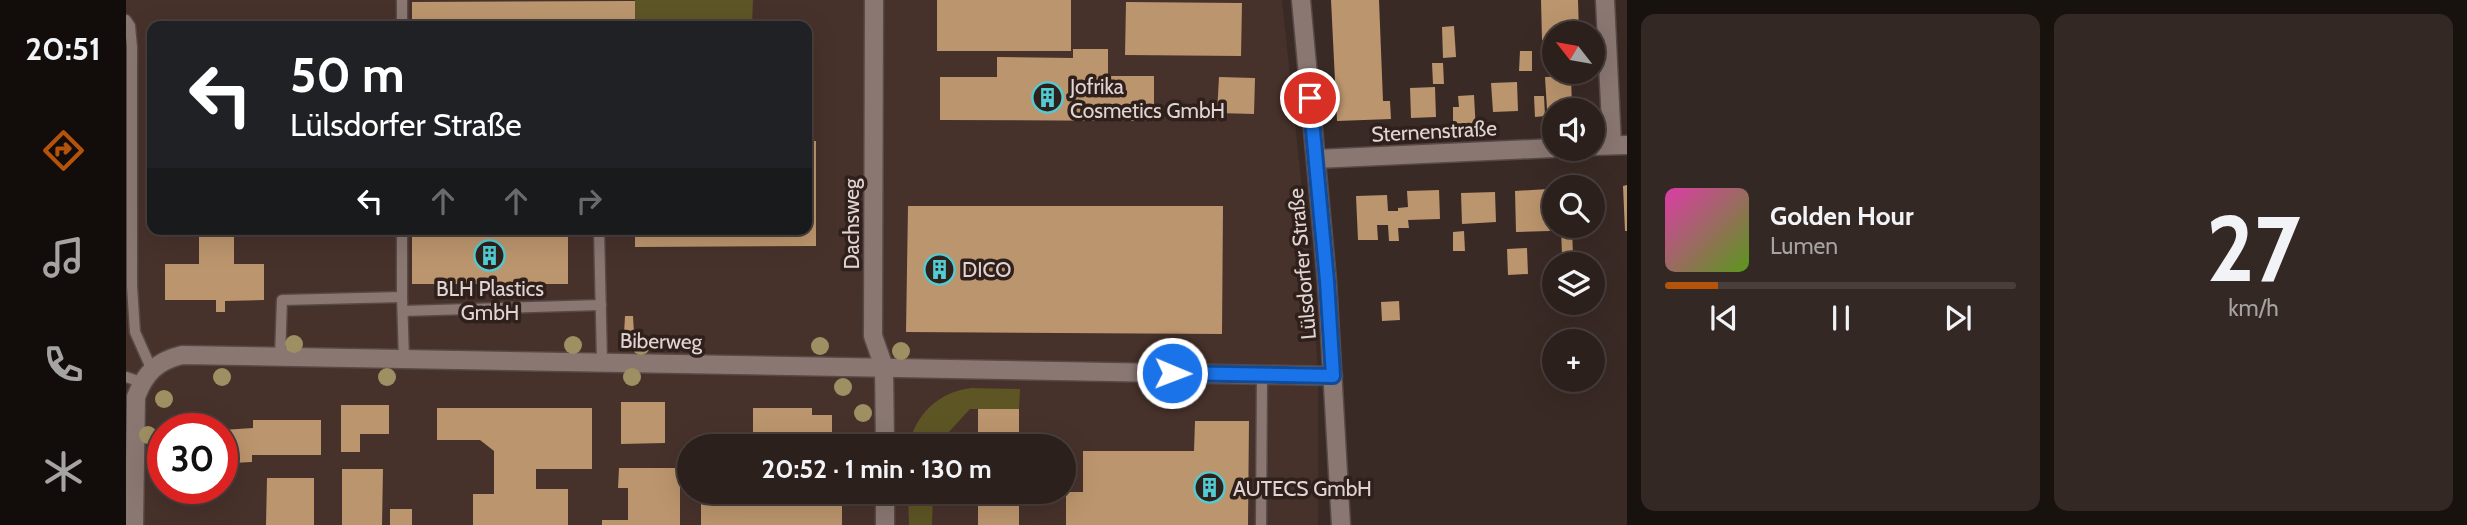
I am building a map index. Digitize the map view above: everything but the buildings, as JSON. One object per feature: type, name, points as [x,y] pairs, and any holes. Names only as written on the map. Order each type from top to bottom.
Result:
[{"type":"street","name":"Dachsweg","points":[[874,0],[873,336],[884,367],[885,434]]},
{"type":"street","name":"Lülsdorfer Straße","points":[[1301,0],[1333,376],[1341,525]]},
{"type":"street","points":[[1605,0],[1620,145]]},
{"type":"street","name":"Sternenstraße","points":[[1316,159],[1542,149]]},
{"type":"street","name":"Biberweg","points":[[139,376],[165,359],[182,355],[1333,376]]},
{"type":"street","points":[[134,525],[135,397],[139,376]]},
{"type":"street","points":[[885,504],[885,525]]},
{"type":"lane","points":[[402,0],[402,21]]},
{"type":"lane","points":[[126,20],[130,26],[132,47],[133,308],[139,376]]},
{"type":"lane","points":[[402,235],[404,359]]},
{"type":"lane","points":[[599,235],[601,362]]},
{"type":"lane","points":[[280,356],[282,300],[402,297]]},
{"type":"lane","points":[[402,312],[601,305]]},
{"type":"lane","points":[[1261,525],[1262,375]]},
{"type":"shaded area","points":[[126,0],[1282,0],[1312,284],[1318,373],[1318,525],[126,525]]},
{"type":"shaded area","points":[[635,0],[753,0],[752,21],[635,21]]},
{"type":"shaded area","points":[[1020,389],[1019,409],[970,409],[947,434],[912,434],[930,407],[959,390]]},
{"type":"shaded area","points":[[908,504],[933,504],[932,525],[909,525]]},
{"type":"place","name":"Jofrika Cosmetics GmbH","points":[[1047,98]]},
{"type":"place","name":"BLH Plastics GmbH","points":[[490,256]]},
{"type":"place","name":"DICO","points":[[939,269]]},
{"type":"place","name":"AUTECS GmbH","points":[[1210,488]]},
{"type":"route","points":[[1172,373],[1333,376],[1310,98]]}]
